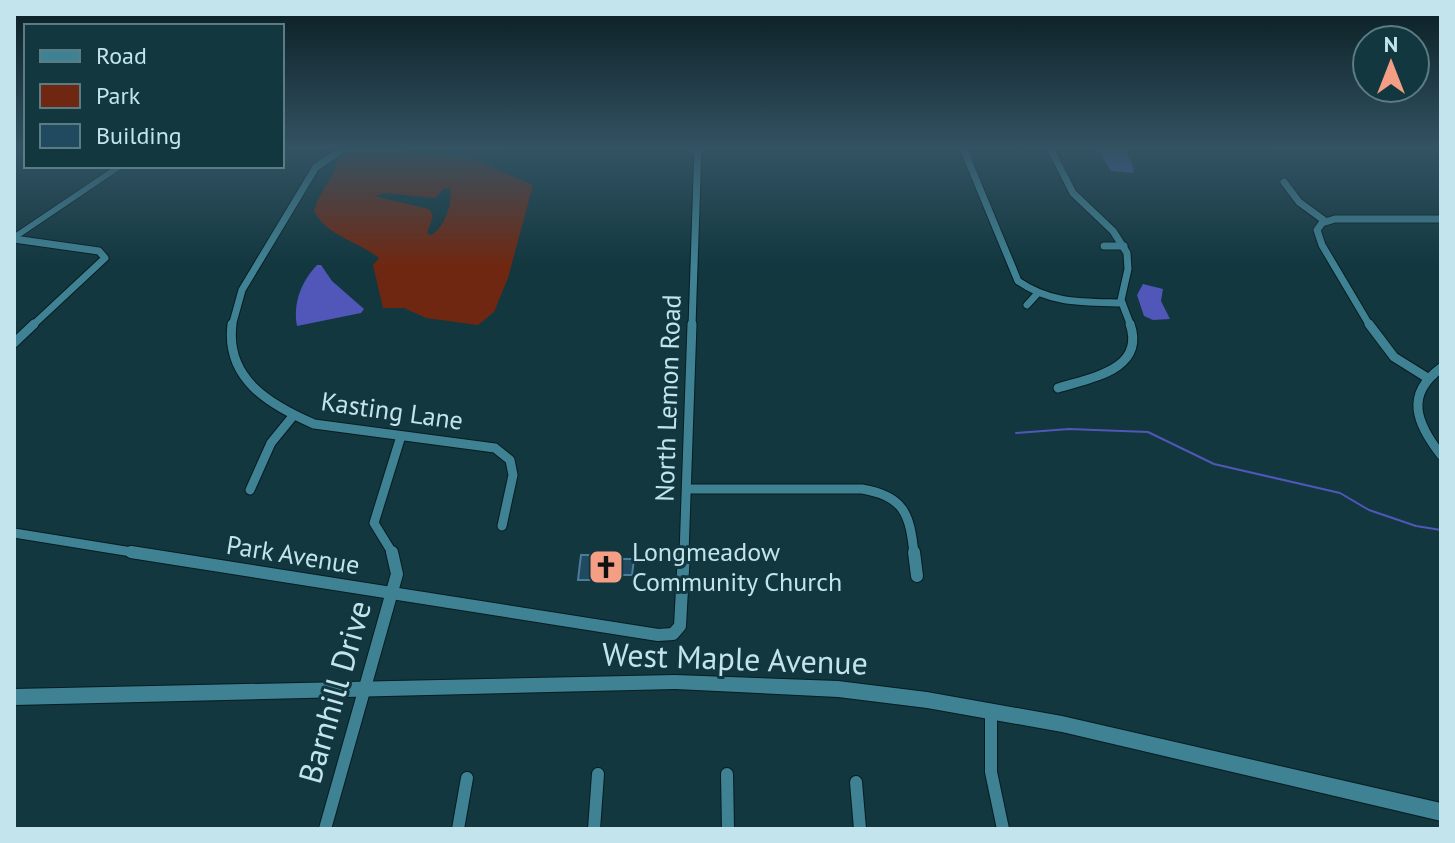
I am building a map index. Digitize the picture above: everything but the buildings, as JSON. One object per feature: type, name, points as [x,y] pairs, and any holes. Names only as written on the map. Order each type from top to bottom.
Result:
[{"type":"main road","points":[[14,239],[90,187]]},
{"type":"main road","name":"West Maple Avenue","points":[[14,697],[727,683],[879,694],[1062,724],[1441,812]]},
{"type":"street","name":"Kasting Lane","points":[[304,187],[242,290],[232,317],[230,350],[247,384],[271,405],[293,416],[337,429],[483,446],[505,455],[510,460],[513,475],[502,526]]},
{"type":"street","name":"North Lemon Road","points":[[564,620],[658,635],[677,631],[682,613],[697,187]]},
{"type":"street","points":[[978,187],[1013,275],[1037,294],[1060,301],[1122,303]]},
{"type":"street","points":[[1058,388],[1105,375],[1125,363],[1134,345],[1134,336],[1122,303],[1121,293],[1129,261],[1124,246],[1070,187]]},
{"type":"street","points":[[1288,187],[1299,202],[1325,221]]},
{"type":"street","points":[[1426,377],[1394,357],[1378,340],[1317,236],[1318,226],[1325,221],[1346,218],[1441,219]]},
{"type":"street","points":[[14,239],[99,251],[105,258],[14,343]]},
{"type":"street","points":[[1104,246],[1124,246]]},
{"type":"street","points":[[1027,305],[1037,294]]},
{"type":"street","points":[[1441,368],[1426,377],[1418,395],[1419,419],[1441,455]]},
{"type":"street","points":[[250,490],[271,443],[293,416]]},
{"type":"street","name":"Barnhill Drive","points":[[325,829],[398,566],[374,523],[401,436]]},
{"type":"street","points":[[687,489],[862,489],[885,492],[896,498],[907,515],[917,576]]},
{"type":"street","name":"Park Avenue","points":[[14,533],[564,620]]},
{"type":"street","points":[[991,711],[991,772],[1003,829]]},
{"type":"street","points":[[594,829],[598,774]]},
{"type":"street","points":[[727,774],[728,829]]},
{"type":"street","points":[[458,829],[467,778]]},
{"type":"street","points":[[856,782],[860,829]]},
{"type":"green space","points":[[325,187],[532,187],[508,278],[494,312],[478,325],[426,318],[404,308],[383,308],[373,265],[379,258],[335,233],[320,220],[314,211]],"holes":[[[449,188],[449,206],[444,220],[431,235],[427,233],[433,216],[429,209],[374,196],[385,193],[435,198],[443,189]]]},
{"type":"shaded area","points":[[317,265],[321,265],[332,281],[364,309],[361,313],[297,326],[296,309],[300,293]]},
{"type":"shaded area","points":[[1143,284],[1163,289],[1161,301],[1170,319],[1153,320],[1144,316],[1137,295]]},
{"type":"waterway","points":[[1016,433],[1069,429],[1148,432],[1214,464],[1340,493],[1369,510],[1416,526],[1441,530]]},
{"type":"place","name":"Longmeadow Community Church","points":[[606,567]]}]
